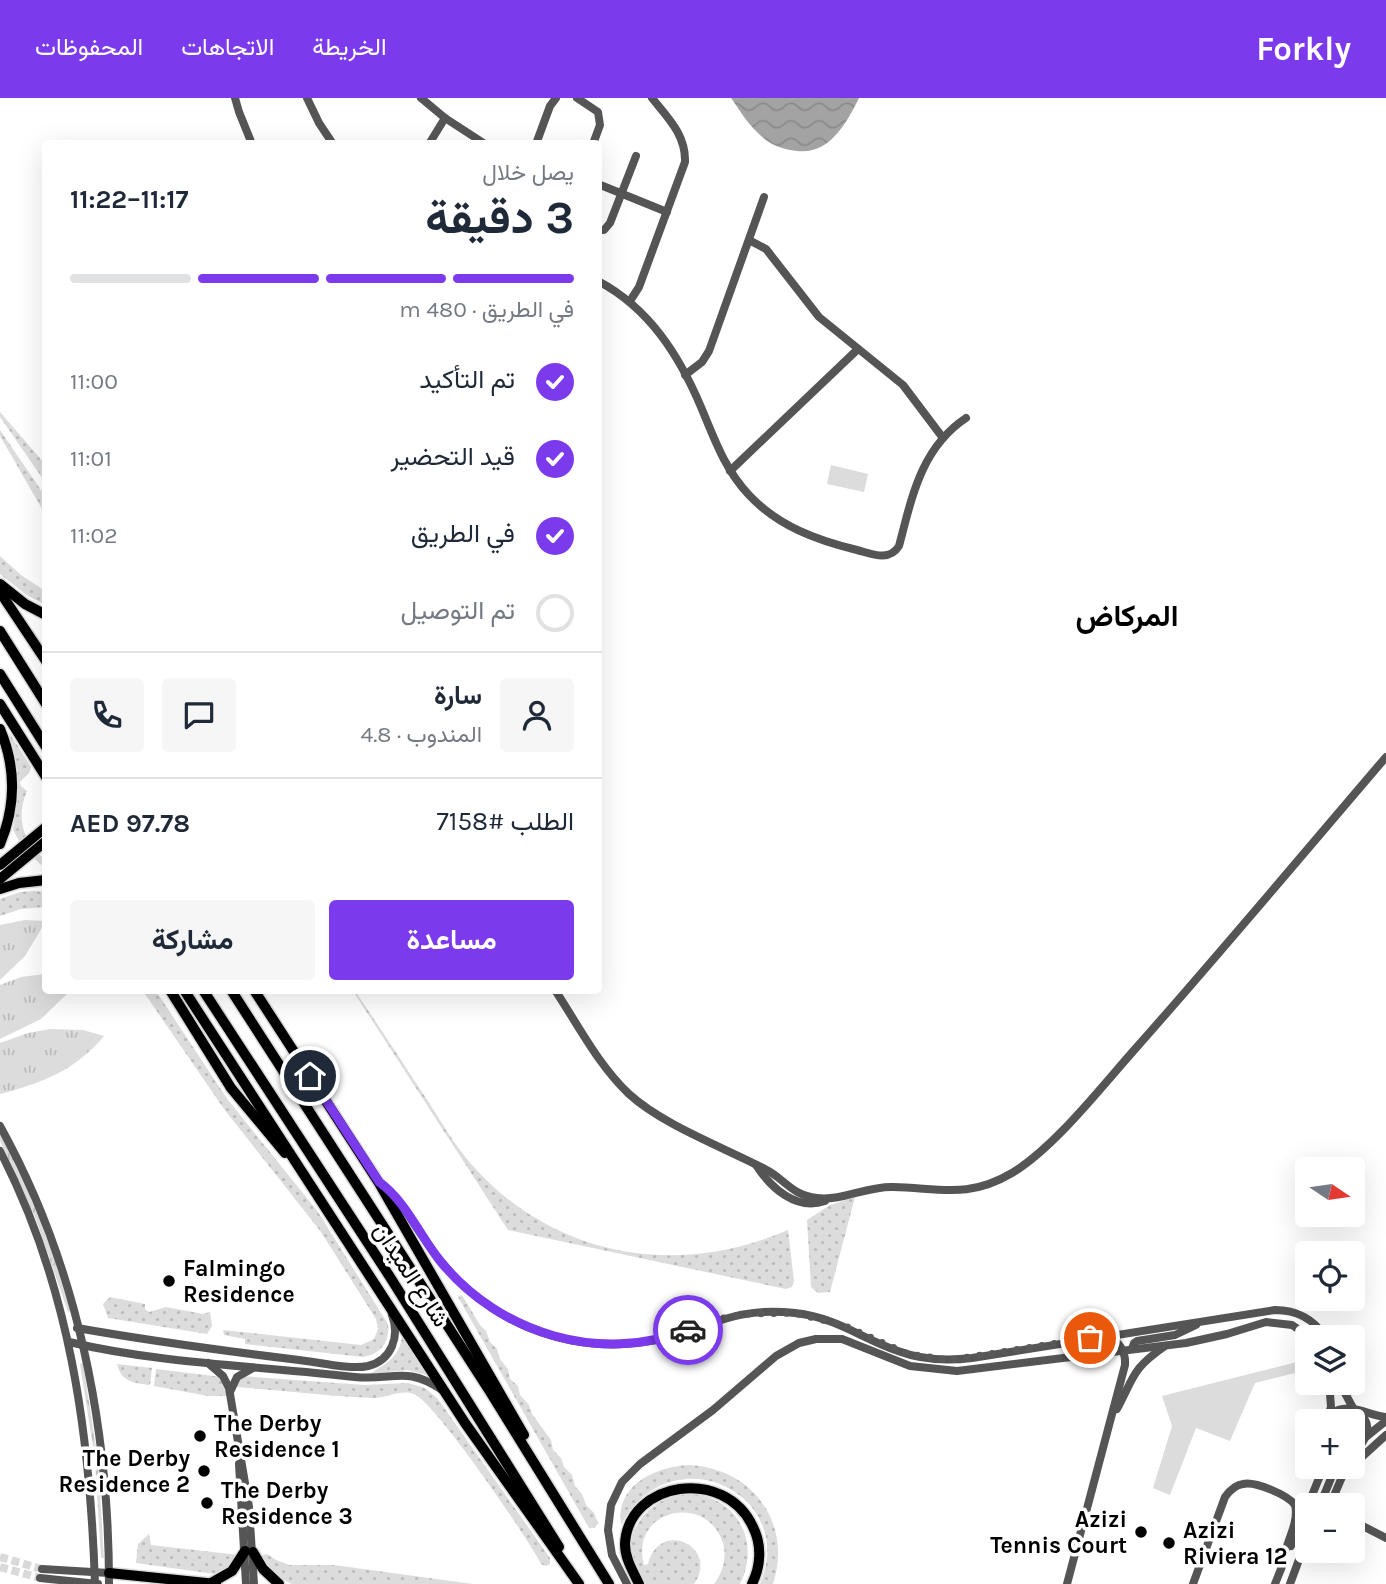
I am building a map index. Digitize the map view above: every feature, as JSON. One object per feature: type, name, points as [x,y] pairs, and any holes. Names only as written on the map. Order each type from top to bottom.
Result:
[{"type":"main road","points":[[0,584],[25,604],[42,613]]},
{"type":"main road","points":[[0,592],[42,655]]},
{"type":"main road","points":[[0,631],[42,698]]},
{"type":"main road","points":[[0,674],[42,741]]},
{"type":"main road","points":[[0,704],[42,771]]},
{"type":"main road","points":[[0,729],[10,760],[13,781],[10,813],[0,844]]},
{"type":"main road","points":[[0,865],[42,830]]},
{"type":"main road","points":[[0,879],[42,844]]},
{"type":"main road","points":[[0,889],[42,880]]},
{"type":"main road","points":[[172,994],[231,1088],[306,1177]]},
{"type":"main road","points":[[187,994],[477,1440],[580,1584]]},
{"type":"main road","name":"شارع الميدان","points":[[206,994],[449,1369],[580,1584]]},
{"type":"main road","name":"شارع الميدان","points":[[233,994],[609,1584]]},
{"type":"main road","points":[[257,994],[379,1182],[514,1417],[537,1468]]},
{"type":"main road","points":[[639,1584],[627,1558],[625,1544],[628,1530],[646,1505],[671,1490],[695,1487],[726,1496],[744,1511],[756,1532],[759,1548],[759,1564],[752,1584]]},
{"type":"main road","points":[[210,1583],[232,1571],[249,1551],[279,1584]]},
{"type":"main road","points":[[109,1579],[216,1584]]},
{"type":"street","points":[[235,98],[251,140]]},
{"type":"street","points":[[307,98],[330,140]]},
{"type":"street","points":[[421,98],[479,140]]},
{"type":"street","points":[[537,140],[550,106],[556,98]]},
{"type":"street","points":[[577,98],[598,112],[600,125],[594,140]]},
{"type":"street","points":[[630,301],[639,287],[667,212],[682,171],[685,153],[680,135],[652,98]]},
{"type":"street","points":[[431,140],[445,118]]},
{"type":"street","points":[[602,230],[610,223],[636,156]]},
{"type":"street","points":[[602,186],[667,212]]},
{"type":"street","points":[[685,374],[702,362],[709,351],[764,197]]},
{"type":"street","points":[[749,240],[766,249],[811,309],[903,385],[943,438]]},
{"type":"street","points":[[602,284],[630,301],[660,333],[685,374],[730,471],[758,504],[799,531],[829,543],[886,556],[893,554],[899,546],[917,479],[932,451],[966,418]]},
{"type":"street","points":[[730,471],[858,349]]},
{"type":"street","points":[[558,994],[613,1076],[630,1094],[678,1126],[741,1156],[801,1194],[832,1198],[884,1187],[941,1192],[963,1190],[995,1181],[1024,1165],[1067,1125],[1386,757]]},
{"type":"street","points":[[0,1126],[30,1185],[52,1240],[80,1328],[100,1446],[109,1579],[95,1573],[42,1569]]},
{"type":"street","points":[[0,1151],[36,1233],[65,1326],[87,1448],[96,1584],[40,1578]]},
{"type":"street","points":[[379,1182],[394,1196],[443,1264],[471,1293],[510,1319],[545,1333],[573,1340],[603,1344],[647,1342],[719,1319],[769,1311],[806,1314],[831,1321],[898,1351],[940,1360],[972,1358],[1275,1310],[1289,1311],[1309,1319],[1314,1325]]},
{"type":"street","points":[[65,1326],[240,1353],[365,1366],[384,1358],[396,1335],[394,1319],[375,1281]]},
{"type":"street","points":[[627,1584],[612,1555],[608,1530],[611,1505],[622,1482],[640,1464],[713,1410],[791,1346],[816,1339],[842,1339],[899,1363],[945,1371],[1213,1338],[1266,1322],[1295,1327]]},
{"type":"street","points":[[1067,1584],[1128,1350],[1137,1341],[1175,1335],[1199,1323]]},
{"type":"street","points":[[1107,1336],[1128,1350]]},
{"type":"street","points":[[69,1342],[208,1363],[359,1377],[412,1375],[447,1394]]},
{"type":"street","points":[[1111,1420],[1136,1371],[1144,1361],[1166,1345]]},
{"type":"street","points":[[208,1363],[223,1376],[230,1392],[238,1437],[254,1584]]},
{"type":"street","points":[[230,1392],[237,1377],[253,1367]]},
{"type":"street","points":[[1365,1413],[1386,1419]]},
{"type":"street","points":[[1365,1439],[1386,1419]]},
{"type":"street","points":[[1365,1421],[1367,1436]]},
{"type":"street","points":[[1365,1454],[1386,1435]]},
{"type":"street","points":[[1193,1584],[1225,1497],[1231,1489],[1244,1483],[1284,1495],[1295,1505],[1296,1519],[1285,1547],[1281,1567]]},
{"type":"street","points":[[1365,1527],[1386,1538]]},
{"type":"street","points":[[1275,1584],[1295,1535]]},
{"type":"street","points":[[246,1584],[249,1551]]},
{"type":"street","points":[[1290,1584],[1298,1563]]},
{"type":"street","points":[[1296,1569],[1299,1563]]},
{"type":"green space","points":[[0,412],[42,461],[42,478],[0,417]]},
{"type":"green space","points":[[0,430],[42,492],[42,509],[0,436]]},
{"type":"green space","points":[[831,465],[868,474],[864,492],[827,484]]},
{"type":"green space","points":[[0,556],[42,589],[42,603],[25,594],[0,574]]},
{"type":"green space","points":[[9,732],[31,767],[20,782],[27,791],[22,810],[23,828],[31,845],[42,857],[42,865],[24,850],[13,830],[18,773]]},
{"type":"green space","points":[[20,892],[42,892],[42,907],[21,909],[0,916],[0,899]]},
{"type":"green space","points":[[25,920],[42,921],[42,928],[25,956],[0,980],[0,925]]},
{"type":"green space","points":[[42,974],[42,994],[67,994],[41,1019],[0,1039],[0,985],[21,977]]},
{"type":"green space","points":[[145,994],[158,994],[228,1100],[318,1212],[388,1324],[386,1342],[375,1353],[363,1357],[245,1344],[245,1339],[224,1335],[223,1330],[361,1345],[374,1339],[378,1329],[376,1319],[321,1232],[224,1109]]},
{"type":"green space","points":[[355,994],[471,1164],[504,1196],[539,1220],[578,1239],[618,1250],[660,1255],[703,1253],[746,1245],[788,1230],[794,1281],[792,1287],[786,1289],[508,1230]]},
{"type":"green space","points":[[50,1029],[83,1030],[104,1036],[82,1058],[57,1074],[0,1094],[0,1043]]},
{"type":"green space","points":[[0,1132],[40,1220],[71,1311],[68,1312],[35,1217],[0,1141]]},
{"type":"green space","points":[[855,1197],[830,1292],[818,1293],[811,1287],[807,1220],[830,1205]]},
{"type":"green space","points":[[462,1295],[497,1349],[500,1359],[508,1369],[510,1379],[518,1386],[520,1395],[551,1440],[553,1450],[572,1475],[586,1505],[594,1513],[598,1523],[595,1528],[589,1528],[458,1297]]},
{"type":"green space","points":[[110,1297],[145,1304],[145,1309],[149,1312],[166,1307],[203,1314],[210,1312],[212,1326],[207,1334],[108,1318],[103,1304]]},
{"type":"green space","points":[[402,1334],[431,1376],[407,1370],[370,1374],[386,1363],[399,1349]]},
{"type":"green space","points":[[83,1363],[98,1460],[104,1558],[101,1558],[95,1460],[80,1364]]},
{"type":"green space","points":[[1295,1363],[1295,1373],[1255,1383],[1230,1441],[1196,1428],[1170,1495],[1153,1488],[1172,1426],[1162,1396]]},
{"type":"green space","points":[[117,1364],[152,1368],[150,1385],[125,1378]]},
{"type":"green space","points":[[156,1369],[222,1377],[227,1396],[208,1396],[154,1386]]},
{"type":"green space","points":[[242,1376],[364,1385],[408,1383],[425,1388],[438,1399],[550,1558],[550,1564],[541,1564],[460,1444],[441,1420],[414,1394],[373,1398],[235,1387]]},
{"type":"green space","points":[[689,1465],[712,1468],[732,1476],[749,1488],[762,1503],[772,1520],[777,1540],[778,1561],[773,1584],[760,1584],[767,1552],[762,1524],[746,1501],[724,1486],[697,1479],[669,1482],[643,1497],[621,1525],[624,1499],[640,1481],[663,1470]]},
{"type":"green space","points":[[679,1494],[714,1499],[728,1508],[738,1520],[745,1534],[748,1550],[740,1584],[714,1584],[723,1564],[723,1543],[714,1527],[702,1517],[687,1513],[672,1514],[658,1520],[648,1531],[642,1546],[644,1565],[648,1564],[654,1550],[664,1543],[675,1540],[694,1549],[699,1559],[700,1571],[694,1584],[643,1584],[631,1559],[630,1548],[636,1527],[650,1509]]},
{"type":"green space","points":[[149,1534],[151,1545],[239,1555],[222,1575],[136,1563],[138,1544]]},
{"type":"green space","points":[[267,1554],[290,1565],[334,1565],[473,1584],[292,1584],[272,1574],[259,1556]]},
{"type":"water","points":[[731,98],[859,98],[842,127],[827,143],[808,151],[797,151],[776,146],[762,137]]},
{"type":"tunnel","points":[[0,1557],[42,1569]]},
{"type":"tunnel","points":[[0,1567],[40,1578]]},
{"type":"way so far","points":[[688,1330],[743,1314],[769,1311],[806,1314],[843,1325],[908,1354],[950,1360],[1090,1338]]},
{"type":"place","name":"Falmingo Residence","points":[[169,1281]]},
{"type":"place","name":"The Derby Residence 1","points":[[200,1436]]},
{"type":"place","name":"The Derby Residence 2","points":[[204,1471]]},
{"type":"place","name":"The Derby Residence 3","points":[[207,1503]]},
{"type":"place","name":"Azizi Tennis Court","points":[[1141,1532]]},
{"type":"place","name":"Azizi Riviera 12","points":[[1169,1543]]},
{"type":"district","name":"المركاض","points":[[1127,616]]},
{"type":"route","points":[[310,1076],[379,1182],[394,1196],[434,1254],[461,1284],[490,1307],[533,1329],[588,1343],[632,1343],[661,1339],[688,1330]]}]
